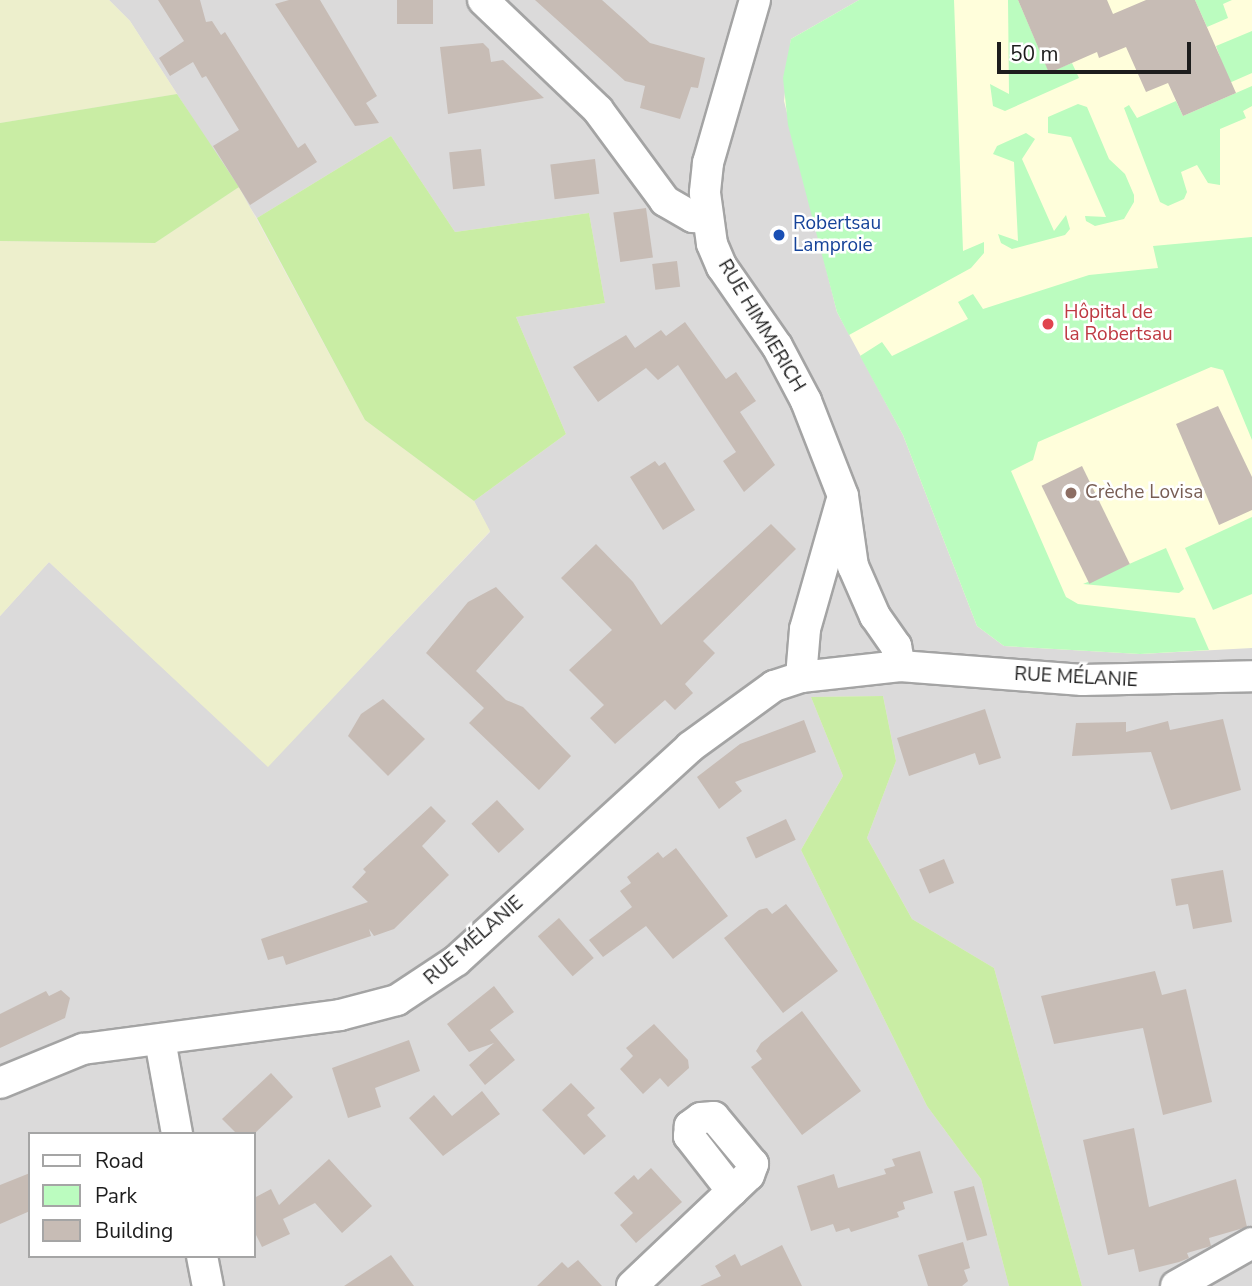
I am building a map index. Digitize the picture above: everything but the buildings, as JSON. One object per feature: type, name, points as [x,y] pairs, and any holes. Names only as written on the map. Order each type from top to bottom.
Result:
[{"type":"street","points":[[483,0],[598,110],[665,201],[693,217],[708,218]]},
{"type":"street","name":"RUE HIMMERICH","points":[[755,0],[711,144],[705,193],[708,218],[722,267],[777,346],[806,401],[843,496],[853,566],[875,616],[895,646],[900,666]]},
{"type":"street","points":[[801,677],[805,629],[843,496]]},
{"type":"street","name":"RUE MÉLANIE","points":[[0,1083],[83,1049],[370,1010],[423,986],[690,747],[774,686],[801,677],[900,666],[1094,680],[1252,676]]},
{"type":"street","points":[[160,1040],[177,1132]]},
{"type":"street","points":[[632,1286],[732,1191]]},
{"type":"street","points":[[1176,1286],[1252,1243]]},
{"type":"street","points":[[202,1258],[208,1286]]},
{"type":"shaded area","points":[[0,0],[109,0],[130,21],[177,94],[0,123]]},
{"type":"shaded area","points":[[109,0],[1252,0],[1252,1286],[1082,1286],[994,968],[912,919],[867,838],[896,761],[883,696],[811,697],[843,776],[801,850],[927,1106],[981,1179],[1009,1286],[0,1286],[0,616],[49,562],[268,766],[490,532],[474,501],[566,434],[516,317],[605,303],[589,213],[455,232],[391,136],[257,218],[130,21]]},
{"type":"shaded area","name":"Hôpital de la Robertsau","points":[[859,0],[1252,0],[1252,648],[1140,654],[1004,646],[977,626],[903,435],[837,312],[784,101],[791,39]]},
{"type":"shaded area","points":[[239,187],[365,420],[474,501],[490,531],[268,767],[49,562],[0,616],[0,241],[155,243]]},
{"type":"green space","points":[[859,0],[954,0],[963,251],[984,242],[984,253],[971,268],[849,335],[837,312],[788,125],[783,78],[791,39]]},
{"type":"green space","points":[[1008,0],[1018,0],[1049,72],[1072,63],[1079,78],[1005,111],[993,106],[990,84],[1009,94]]},
{"type":"green space","points":[[1195,0],[1232,0],[1223,4],[1228,18],[1207,27]]},
{"type":"green space","points":[[1252,31],[1252,73],[1188,101],[1221,60],[1216,46]]},
{"type":"green space","points":[[1252,86],[1252,106],[1243,111],[1246,118],[1220,129],[1220,185],[1208,183],[1197,165],[1181,172],[1187,192],[1184,199],[1168,206],[1160,202],[1124,108],[1129,105],[1137,118],[1176,101],[1183,116]]},
{"type":"green space","points":[[177,94],[239,187],[155,243],[0,241],[0,123]]},
{"type":"green space","points":[[1078,104],[1087,107],[1109,159],[1125,174],[1134,195],[1134,202],[1124,219],[1095,226],[1086,221],[1085,216],[1106,217],[1071,137],[1048,133],[1048,117]]},
{"type":"green space","points":[[1026,133],[1035,139],[1022,159],[1054,231],[1066,215],[1070,229],[1065,235],[1012,249],[1001,243],[998,234],[1018,241],[1014,162],[993,154],[997,146]]},
{"type":"green space","points":[[391,136],[455,232],[589,213],[605,303],[516,317],[566,434],[474,501],[365,420],[257,218]]},
{"type":"green space","points":[[1252,237],[1252,440],[1223,370],[1211,367],[1038,442],[1033,460],[1011,471],[1066,597],[1078,604],[1195,618],[1209,650],[1140,654],[1004,646],[977,626],[903,435],[860,356],[882,342],[892,356],[968,319],[958,302],[973,294],[983,309],[1089,275],[1158,268],[1153,246]]},
{"type":"green space","points":[[1252,517],[1252,594],[1213,610],[1185,548]]},
{"type":"green space","points":[[1166,548],[1184,589],[1179,593],[1083,584]]},
{"type":"green space","points":[[883,696],[896,761],[867,838],[912,919],[994,968],[1082,1286],[1009,1286],[981,1179],[927,1106],[801,850],[843,776],[811,697]]},
{"type":"place","name":"Robertsau Lamproie","points":[[779,235]]},
{"type":"place","name":"Hôpital de la Robertsau","points":[[1048,324]]},
{"type":"place","name":"Crèche Lovisa","points":[[1071,493]]}]
